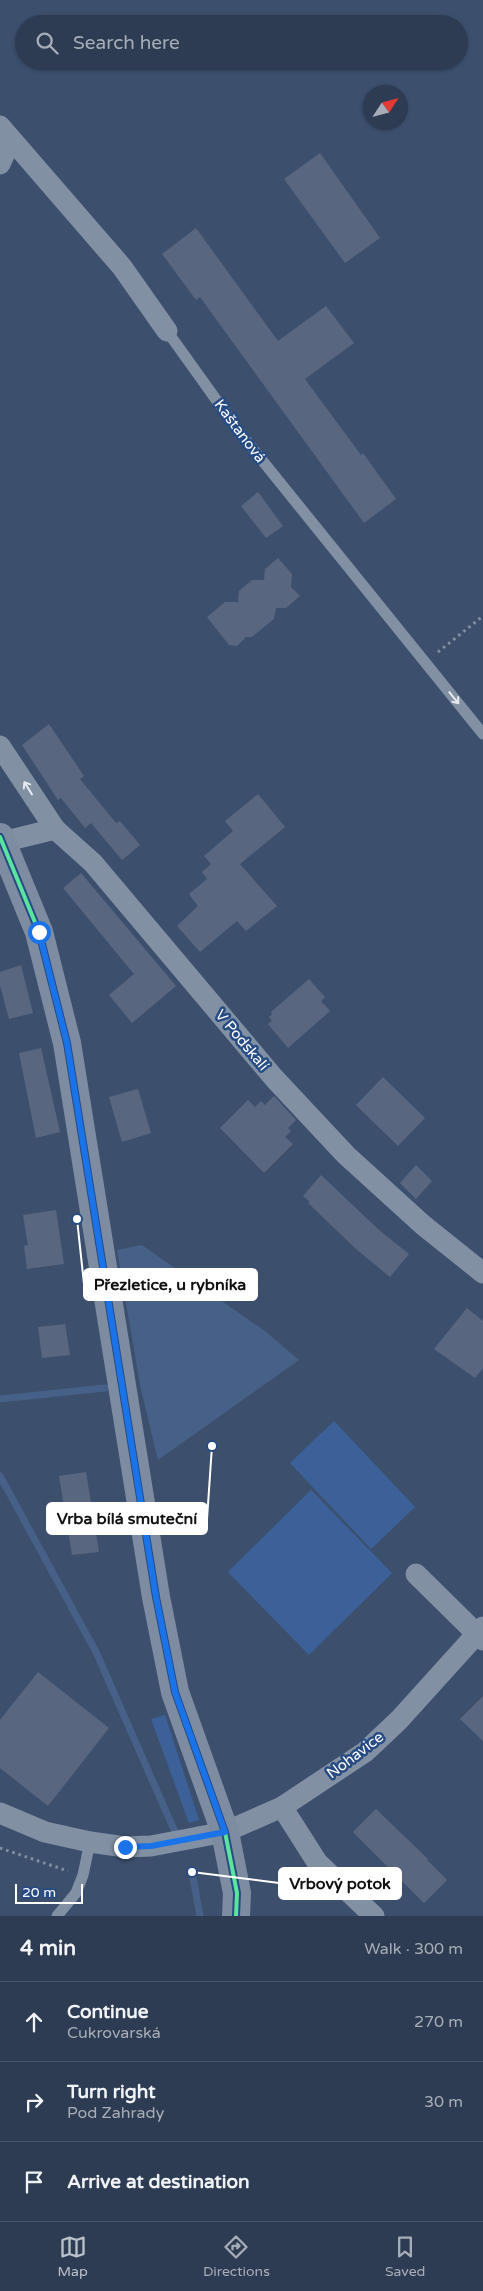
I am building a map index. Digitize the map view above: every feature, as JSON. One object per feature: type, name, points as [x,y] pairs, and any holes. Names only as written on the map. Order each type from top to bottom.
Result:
[{"type":"street","points":[[0,164],[6,133]]},
{"type":"street","name":"Kaštanová","points":[[6,133],[47,178],[122,267],[167,331]]},
{"type":"street","name":"V Podskalí","points":[[0,746],[54,829],[93,863],[274,1078],[346,1155],[423,1225],[483,1273]]},
{"type":"street","points":[[54,829],[1,840],[39,932],[67,1043],[156,1597],[175,1692],[225,1832],[237,1893],[236,1916]]},
{"type":"street","points":[[416,1574],[481,1634]]},
{"type":"street","name":"Nohavice","points":[[0,1813],[45,1832],[90,1842],[125,1847],[151,1846],[225,1832],[282,1807],[365,1752],[399,1720],[481,1634]]},
{"type":"street","points":[[282,1807],[317,1862],[374,1916]]},
{"type":"lane","name":"Kaštanová","points":[[167,331],[240,434],[483,734]]},
{"type":"lane","points":[[58,1916],[76,1893],[83,1874],[90,1842]]},
{"type":"path","points":[[426,662],[483,616]]},
{"type":"shaded area","points":[[142,1245],[266,1332],[299,1360],[158,1460],[140,1385],[117,1250]]},
{"type":"shaded area","points":[[334,1421],[415,1507],[371,1549],[290,1463]]},
{"type":"shaded area","points":[[311,1490],[392,1573],[309,1655],[228,1572]]},
{"type":"shaded area","points":[[165,1715],[199,1820],[189,1823],[151,1719]]},
{"type":"building","points":[[320,153],[380,238],[345,263],[284,179]]},
{"type":"building","points":[[196,228],[278,341],[326,306],[354,343],[305,379],[361,455],[363,453],[396,499],[364,523],[200,297],[196,300],[162,254]]},
{"type":"building","points":[[258,492],[283,526],[266,538],[241,506]]},
{"type":"building","points":[[278,558],[292,574],[291,587],[300,596],[286,608],[276,608],[274,619],[252,637],[246,637],[237,646],[229,645],[207,617],[225,602],[238,602],[239,591],[252,580],[264,580],[265,569]]},
{"type":"building","points":[[49,724],[84,776],[80,779],[116,823],[120,821],[140,845],[122,860],[91,823],[85,828],[61,798],[58,800],[22,745]]},
{"type":"building","points":[[258,794],[285,827],[240,864],[277,906],[246,931],[237,921],[200,952],[177,926],[198,906],[189,894],[207,879],[202,872],[211,864],[204,856],[233,831],[225,821]]},
{"type":"building","points":[[81,873],[176,986],[132,1023],[109,995],[134,974],[63,888]]},
{"type":"building","points":[[21,965],[33,1013],[9,1019],[0,985],[0,972]]},
{"type":"building","points":[[309,979],[325,997],[321,1001],[330,1011],[288,1048],[268,1024],[272,1021],[269,1017],[272,1014],[271,1012]]},
{"type":"building","points":[[41,1048],[60,1132],[36,1138],[19,1053]]},
{"type":"building","points":[[383,1077],[425,1118],[398,1146],[356,1105]]},
{"type":"building","points":[[138,1089],[151,1133],[122,1142],[109,1097]]},
{"type":"building","points":[[274,1096],[296,1120],[288,1128],[291,1131],[285,1137],[293,1144],[264,1173],[220,1128],[248,1100],[255,1107],[261,1101],[265,1105]]},
{"type":"building","points":[[416,1165],[432,1181],[416,1199],[400,1183]]},
{"type":"building","points":[[321,1175],[379,1230],[409,1254],[390,1277],[356,1249],[303,1196]]},
{"type":"building","points":[[56,1210],[64,1264],[27,1269],[24,1246],[28,1245],[23,1215]]},
{"type":"building","points":[[467,1308],[483,1321],[483,1368],[475,1378],[434,1349]]},
{"type":"building","points":[[65,1324],[70,1355],[42,1358],[38,1327]]},
{"type":"building","points":[[86,1472],[99,1552],[72,1555],[59,1476]]},
{"type":"building","points":[[38,1672],[109,1728],[48,1806],[0,1768],[0,1720]]},
{"type":"building","points":[[483,1696],[483,1741],[460,1719]]},
{"type":"building","points":[[376,1809],[447,1880],[424,1903],[353,1832]]},
{"type":"waterway","points":[[0,1399],[105,1388]]},
{"type":"waterway","points":[[0,1476],[96,1652],[175,1832]]},
{"type":"waterway","points":[[192,1872],[200,1916]]},
{"type":"transit line","points":[[0,837],[39,932],[67,1043],[156,1597],[175,1692],[225,1832],[237,1893],[236,1916]]},
{"type":"place","name":"Přezletice, u rybníka","points":[[77,1219]]},
{"type":"place","name":"Vrba bílá smuteční","points":[[212,1446]]},
{"type":"place","name":"Vrbový potok","points":[[192,1872]]},
{"type":"route","points":[[39,932],[67,1043],[156,1597],[175,1692],[225,1832],[151,1846],[125,1847]]}]
